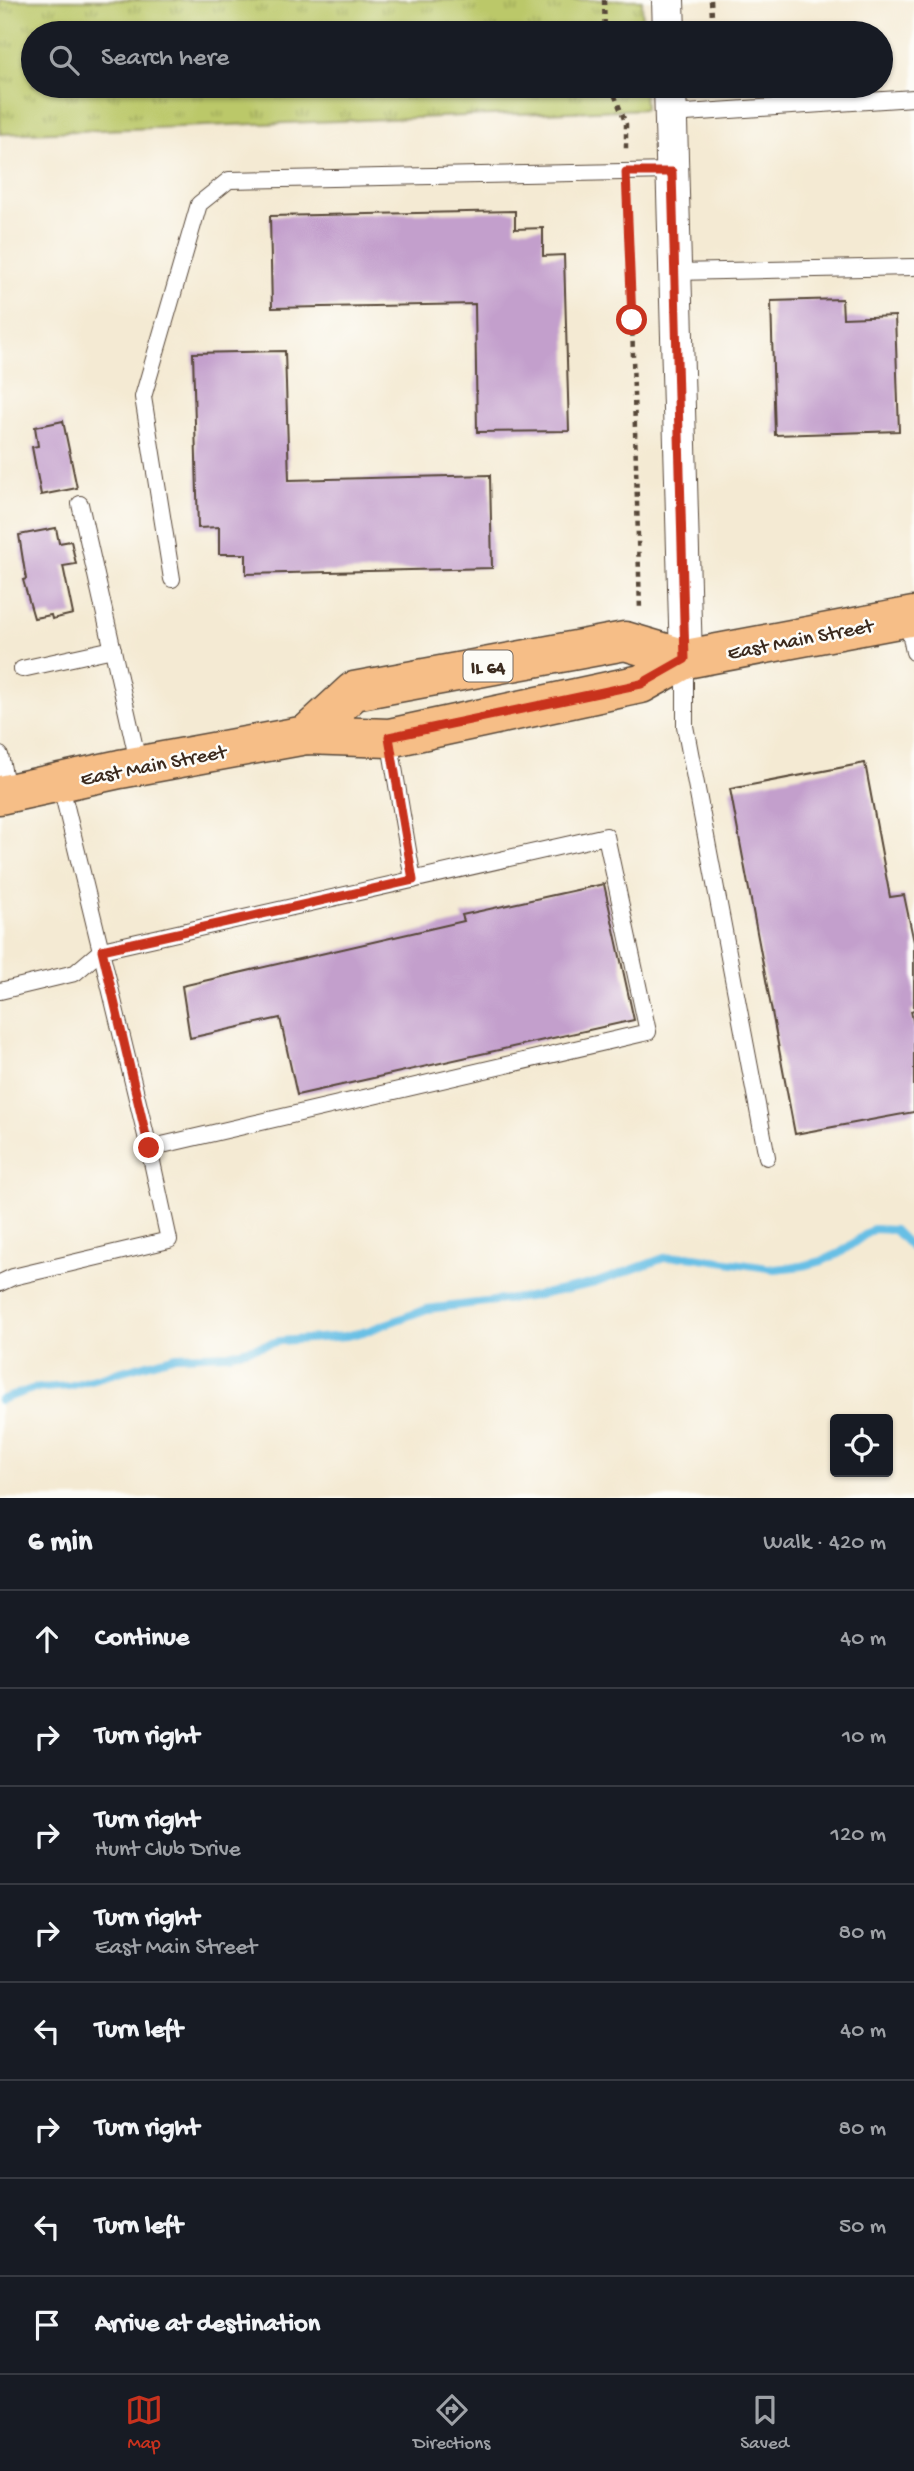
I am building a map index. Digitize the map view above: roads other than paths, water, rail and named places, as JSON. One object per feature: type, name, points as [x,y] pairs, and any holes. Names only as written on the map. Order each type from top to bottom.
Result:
[{"type":"main road","name":"East Main Street","points":[[4,794],[306,735],[389,737],[641,684],[685,659],[912,628]]},
{"type":"main road","name":"East Main Street","points":[[306,735],[354,691],[625,640],[685,659]]},
{"type":"street","points":[[668,0],[669,21]]},
{"type":"street","points":[[671,100],[685,659]]},
{"type":"lane","points":[[893,97],[914,97]]},
{"type":"lane","points":[[671,100],[833,98]]},
{"type":"lane","points":[[172,579],[143,397],[199,204],[229,180],[672,172]]},
{"type":"lane","points":[[675,272],[914,267]]},
{"type":"lane","points":[[80,504],[139,766]]},
{"type":"lane","points":[[22,669],[113,649]]},
{"type":"lane","points":[[685,659],[685,726],[767,1157]]},
{"type":"lane","points":[[389,737],[413,880]]},
{"type":"lane","points":[[0,755],[4,794]]},
{"type":"lane","points":[[0,1283],[13,1277],[169,1240],[60,782]]},
{"type":"lane","points":[[0,991],[75,973],[102,950],[606,836],[648,1032],[149,1148]]},
{"type":"waterway","points":[[0,1400],[32,1389],[69,1386],[176,1356],[229,1354],[280,1341],[346,1336],[427,1309],[563,1290],[595,1283],[664,1258],[687,1256],[775,1269],[802,1266],[840,1253],[873,1229],[894,1230],[914,1250]]}]
